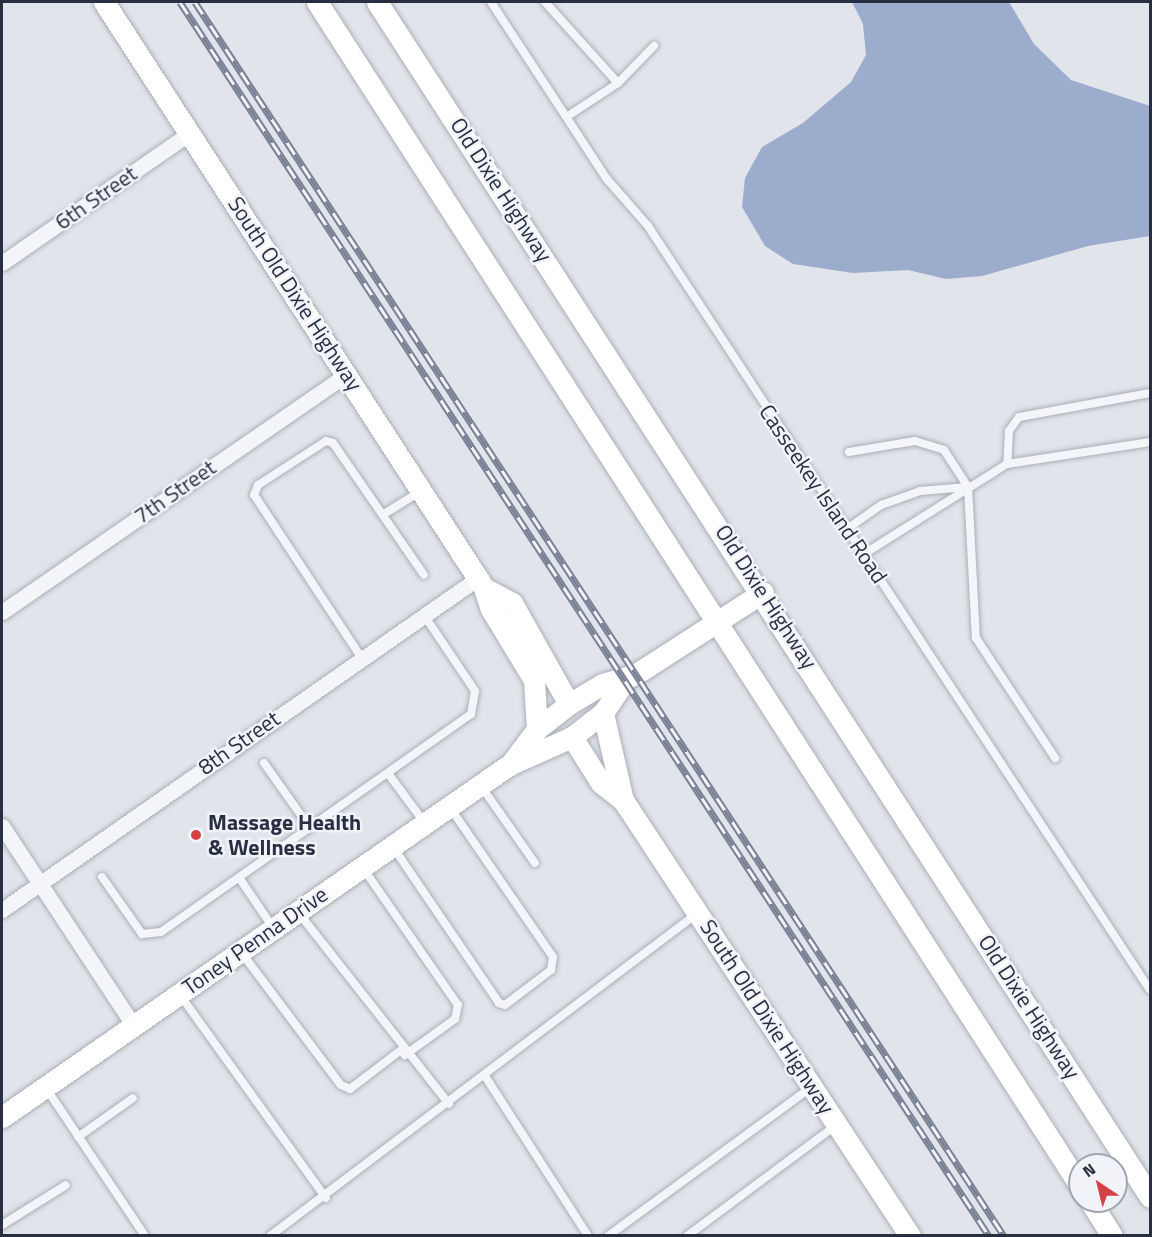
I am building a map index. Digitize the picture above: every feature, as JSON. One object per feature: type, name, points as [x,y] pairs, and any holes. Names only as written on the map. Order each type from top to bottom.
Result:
[{"type":"main road","name":"South Old Dixie Highway","points":[[104,2],[348,373],[481,583],[491,609],[534,681],[537,729]]},
{"type":"main road","points":[[317,2],[1068,1167]]},
{"type":"main road","name":"Old Dixie Highway","points":[[377,2],[763,592],[1150,1197]]},
{"type":"main road","name":"South Old Dixie Highway","points":[[481,583],[512,603],[569,704]]},
{"type":"main road","name":"Toney Penna Drive","points":[[509,765],[537,729],[569,704],[602,684],[625,680],[763,592]]},
{"type":"main road","name":"Toney Penna Drive","points":[[2,1117],[509,765],[572,738],[603,713],[625,680]]},
{"type":"main road","name":"South Old Dixie Highway","points":[[603,713],[623,800]]},
{"type":"main road","name":"South Old Dixie Highway","points":[[572,738],[601,783],[623,800],[699,912],[910,1236]]},
{"type":"main road","points":[[1098,1213],[1112,1236]]},
{"type":"street","name":"6th Street","points":[[2,263],[190,133]]},
{"type":"street","name":"7th Street","points":[[2,612],[348,373]]},
{"type":"street","name":"8th Street","points":[[2,910],[361,657],[424,615],[481,583]]},
{"type":"street","points":[[2,826],[134,1026]]},
{"type":"lane","name":"Casseekey Island Road","points":[[491,2],[568,116],[606,178],[648,226],[1150,990]]},
{"type":"lane","points":[[545,2],[618,83]]},
{"type":"lane","points":[[568,116],[618,83],[654,46]]},
{"type":"lane","points":[[1006,464],[1009,431],[1019,417],[1150,393]]},
{"type":"lane","points":[[361,657],[254,495],[258,485],[326,441],[341,449],[424,575]]},
{"type":"lane","points":[[849,452],[915,441],[944,450],[968,487],[976,638],[1055,758]]},
{"type":"lane","points":[[864,554],[1006,464],[1150,442]]},
{"type":"lane","points":[[847,529],[881,505],[920,491],[968,487]]},
{"type":"lane","points":[[384,514],[422,490]]},
{"type":"lane","points":[[102,877],[136,928],[148,935],[240,879],[310,828],[390,776],[476,706],[475,691],[424,615]]},
{"type":"lane","points":[[264,763],[310,828]]},
{"type":"lane","points":[[390,776],[424,823]]},
{"type":"lane","points":[[480,785],[536,863]]},
{"type":"lane","points":[[392,846],[499,1003],[505,1005],[552,970],[553,957],[449,806]]},
{"type":"lane","points":[[240,951],[341,1085],[350,1089],[460,1014],[362,866]]},
{"type":"lane","points":[[240,879],[273,928]]},
{"type":"lane","points":[[297,911],[403,1052],[449,1104]]},
{"type":"lane","points":[[270,1236],[326,1198],[699,912]]},
{"type":"lane","points":[[180,994],[326,1198]]},
{"type":"lane","points":[[485,1076],[588,1236]]},
{"type":"lane","points":[[608,1236],[813,1086]]},
{"type":"lane","points":[[45,1087],[145,1236]]},
{"type":"lane","points":[[78,1137],[133,1098]]},
{"type":"lane","points":[[687,1236],[838,1125]]},
{"type":"lane","points":[[2,1225],[66,1185]]},
{"type":"water","points":[[852,2],[1009,2],[1034,44],[1071,80],[1150,106],[1150,236],[1088,246],[982,276],[946,279],[908,270],[853,273],[793,264],[765,246],[742,207],[745,178],[762,147],[803,123],[851,82],[866,55],[863,24]]},
{"type":"railway","points":[[180,2],[989,1236]]},
{"type":"railway","points":[[195,2],[1004,1236]]},
{"type":"place","name":"Massage Health & Wellness","points":[[196,835]]}]
